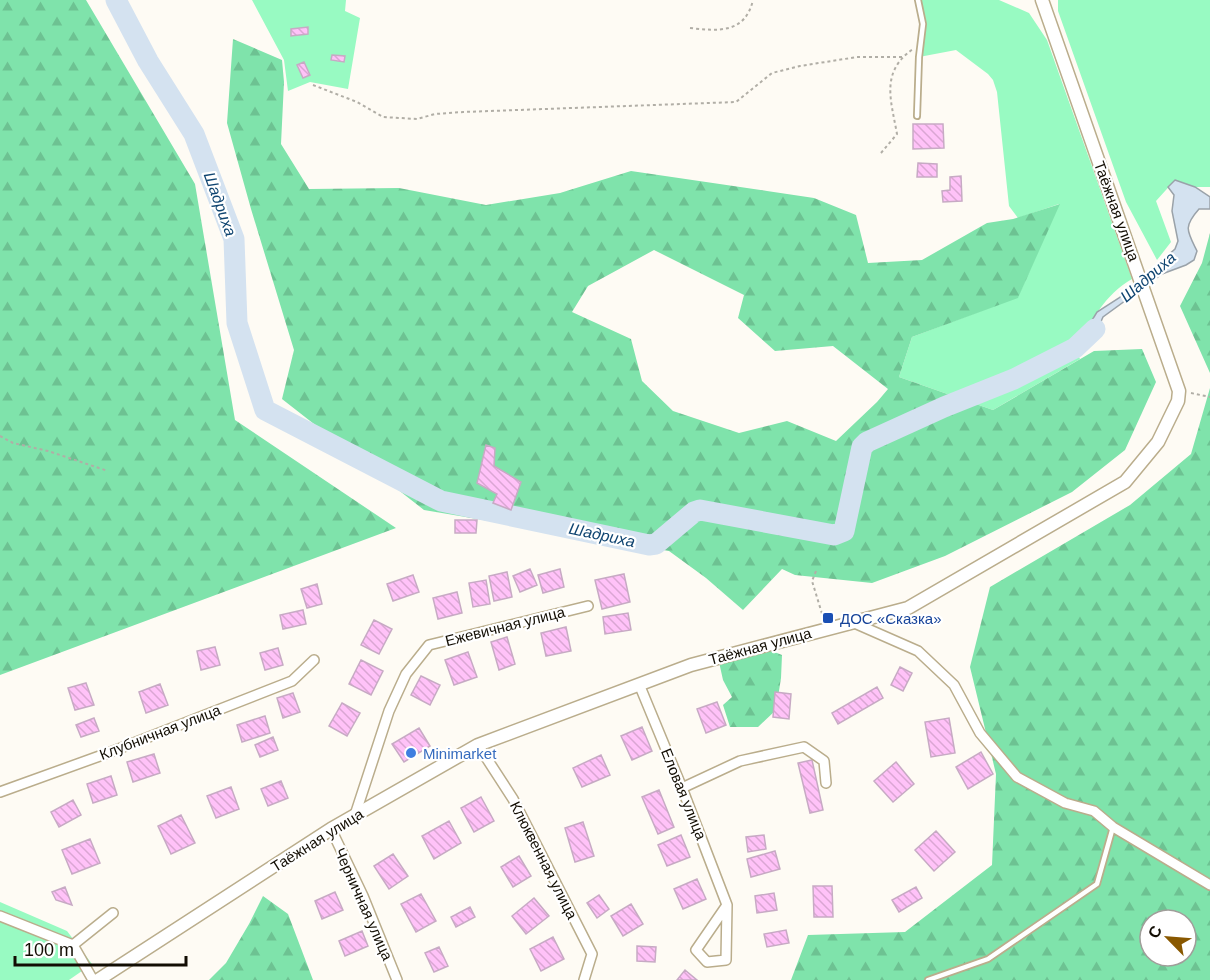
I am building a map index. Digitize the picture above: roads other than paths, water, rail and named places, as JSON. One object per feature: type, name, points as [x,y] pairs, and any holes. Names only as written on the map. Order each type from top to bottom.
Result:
[{"type":"street","name":"Таёжная улица","points":[[99,980],[331,829],[478,745],[691,664],[908,608],[1125,482],[1158,442],[1178,401],[1179,391],[1153,311],[1042,0]]},
{"type":"street","name":"Ежевичная улица","points":[[355,815],[389,711],[406,674],[429,645],[588,606]]},
{"type":"street","points":[[852,622],[918,651],[954,685],[981,733],[1017,777],[1065,803],[1094,812],[1113,827],[1210,885]]},
{"type":"street","name":"Клубничная улица","points":[[0,792],[108,753],[292,681],[314,660]]},
{"type":"street","name":"Еловая улица","points":[[639,684],[727,905],[726,960],[707,962],[696,950],[727,905]]},
{"type":"street","name":"Клюквенная улица","points":[[478,745],[513,800],[592,954],[584,980]]},
{"type":"street","points":[[682,788],[740,761],[804,747],[824,761],[826,783]]},
{"type":"street","name":"Черничная улица","points":[[331,829],[363,896],[397,980]]},
{"type":"street","points":[[73,945],[113,913]]},
{"type":"street","points":[[0,916],[73,945],[93,980]]},
{"type":"lane","points":[[917,116],[923,24],[918,0]]},
{"type":"lane","points":[[928,980],[987,959],[1098,884],[1113,827]]},
{"type":"water","points":[[1175,180],[1195,187],[1210,197],[1210,209],[1199,209],[1189,225],[1189,234],[1197,251],[1194,260],[1162,274],[1103,317],[1095,335],[1075,348],[1097,312],[1119,298],[1175,249],[1178,241],[1172,211],[1174,195],[1168,187]]},
{"type":"waterway","name":"Шадриха","points":[[116,0],[148,61],[194,134],[234,239],[237,323],[265,410],[441,501],[649,545],[656,544],[694,512],[700,510],[834,535],[844,531],[862,447],[867,442],[944,407],[1014,379],[1075,348],[1095,329]]},
{"type":"place","name":"ДОС «Сказка»","points":[[828,618]]},
{"type":"place","name":"Minimarket","points":[[411,753]]}]
